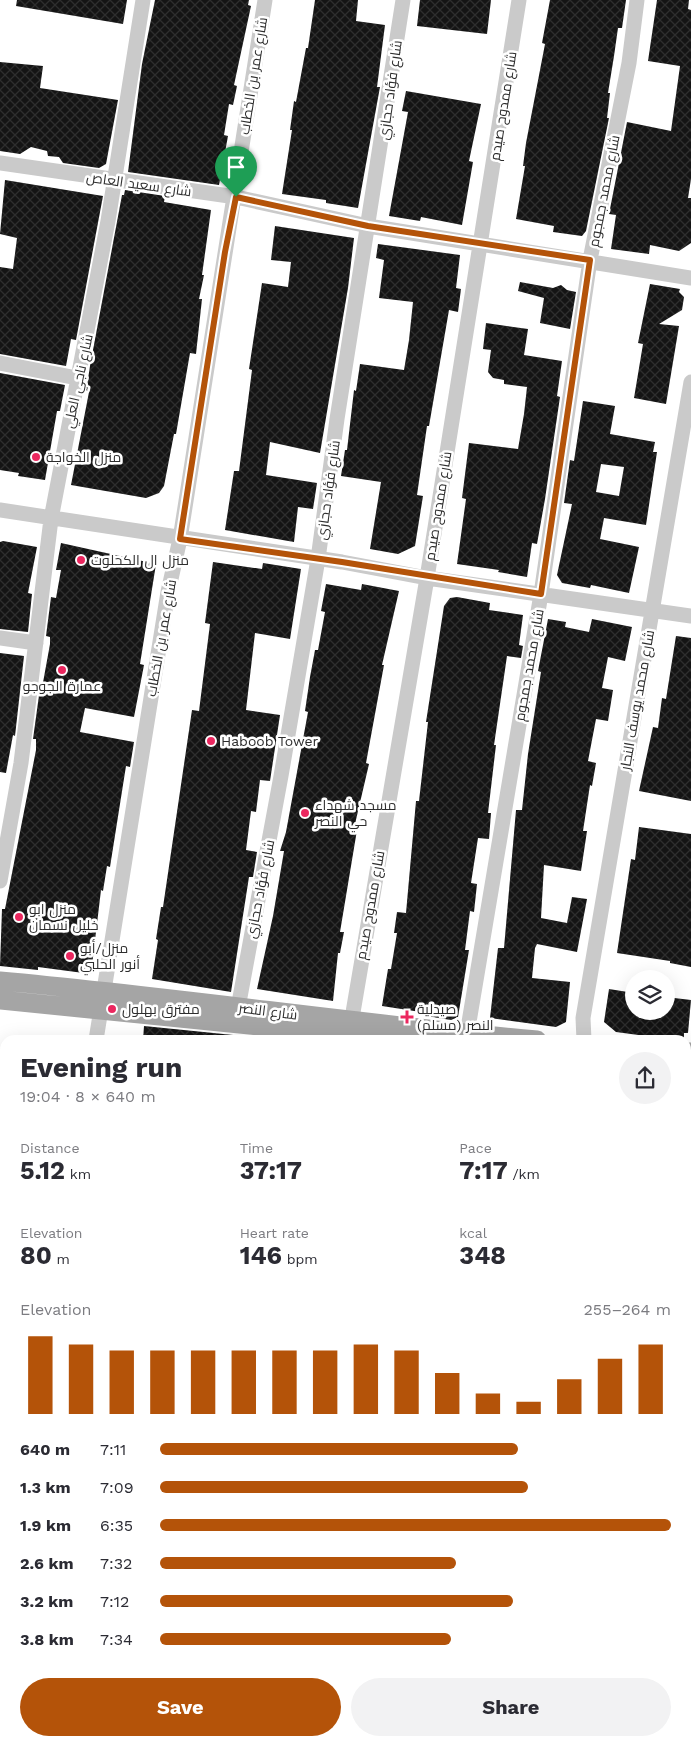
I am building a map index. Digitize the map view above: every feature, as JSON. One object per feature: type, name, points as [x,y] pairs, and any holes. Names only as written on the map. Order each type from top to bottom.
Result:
[{"type":"main road","name":"شارع النصر","points":[[0,981],[105,990],[238,1008],[368,1035]]},
{"type":"main road","name":"شارع النصر","points":[[0,1000],[349,1032],[479,1035]]},
{"type":"street","name":"شارع ناجي العلي","points":[[1,871],[21,763],[51,519],[115,181],[143,0]]},
{"type":"street","name":"شارع عمر بن الخطاب","points":[[96,1035],[99,1010],[105,990],[168,592],[180,539],[225,252],[236,197],[236,186],[265,0]]},
{"type":"street","name":"شارع فؤاد حجازي","points":[[238,1008],[282,776],[318,559],[337,419],[403,0]]},
{"type":"street","name":"شارع ممدوح صيدم","points":[[349,1032],[427,578],[482,242],[519,0]]},
{"type":"street","name":"شارع محمد جمجوم","points":[[467,1034],[541,594],[590,260],[629,63],[637,0]]},
{"type":"street","name":"شارع سعيد العاص","points":[[0,163],[236,197],[368,226],[482,242],[691,278]]},
{"type":"street","points":[[0,363],[78,378]]},
{"type":"street","name":"شارع محمد يوسف النجار","points":[[577,1035],[583,1018],[691,382]]},
{"type":"street","points":[[0,510],[318,559],[427,578],[691,616]]},
{"type":"street","points":[[0,638],[36,643]]},
{"type":"street","name":"شارع محمد يوسف النجار","points":[[583,1018],[584,1035]]},
{"type":"building","points":[[17,0],[127,0],[123,24],[16,6]]},
{"type":"building","points":[[155,0],[249,0],[248,5],[251,6],[234,85],[237,86],[233,105],[229,104],[224,135],[228,136],[219,185],[128,172],[142,64]]},
{"type":"building","points":[[315,0],[358,0],[356,21],[385,25],[377,87],[380,87],[358,208],[326,203],[326,200],[282,194],[292,130],[290,130],[294,101],[296,102],[306,48],[308,48]]},
{"type":"building","points":[[420,0],[491,0],[487,34],[417,26]]},
{"type":"building","points":[[550,0],[626,0],[622,28],[618,28],[608,93],[610,93],[607,118],[609,118],[586,231],[582,236],[553,232],[554,226],[516,219],[525,166],[523,166],[526,143],[545,44],[542,43]]},
{"type":"building","points":[[657,0],[689,0],[688,9],[691,10],[691,179],[688,198],[691,198],[691,243],[679,251],[650,245],[649,254],[611,249],[616,215],[609,214],[627,122],[671,131],[680,66],[648,61]]},
{"type":"building","points":[[0,62],[43,66],[40,88],[118,100],[106,164],[99,168],[63,163],[59,157],[48,156],[47,151],[31,147],[20,154],[0,151]]},
{"type":"building","points":[[406,91],[481,104],[469,161],[473,162],[462,225],[421,217],[420,221],[389,216],[408,112],[402,111]]},
{"type":"building","points":[[5,180],[103,196],[76,340],[71,339],[66,366],[0,354],[0,267],[13,269],[17,238],[0,234]]},
{"type":"building","points":[[125,190],[165,196],[164,202],[211,210],[202,275],[204,275],[199,299],[202,299],[196,354],[190,353],[176,434],[174,434],[164,486],[159,493],[146,498],[71,485],[89,392],[86,392],[90,366],[122,195],[124,195]]},
{"type":"building","points":[[275,226],[354,238],[348,288],[320,453],[270,442],[266,475],[317,483],[313,509],[298,507],[294,542],[225,530],[234,471],[239,471],[252,370],[249,369],[262,283],[288,287],[291,262],[271,260]]},
{"type":"building","points":[[378,244],[460,255],[456,288],[461,289],[458,312],[449,310],[429,426],[427,426],[417,495],[423,496],[415,546],[398,554],[370,549],[381,482],[341,476],[345,450],[347,450],[354,390],[356,391],[360,364],[404,370],[409,340],[413,302],[379,298],[384,260],[376,258]]},
{"type":"building","points":[[520,282],[553,288],[561,285],[567,290],[576,292],[570,329],[540,323],[544,298],[518,291]]},
{"type":"building","points":[[650,284],[680,289],[679,292],[684,297],[682,310],[659,324],[679,326],[666,404],[634,398],[643,344],[638,343]]},
{"type":"building","points":[[486,323],[528,329],[524,355],[562,361],[557,396],[560,397],[545,499],[537,544],[532,543],[527,577],[498,572],[499,570],[457,564],[466,499],[462,498],[469,443],[518,449],[524,414],[527,387],[504,384],[504,380],[493,378],[488,372],[491,350],[483,349]]},
{"type":"building","points":[[0,373],[65,385],[60,411],[57,411],[45,480],[18,476],[19,473],[0,470]]},
{"type":"building","points":[[583,401],[615,406],[610,434],[655,442],[653,452],[657,452],[646,525],[604,518],[600,539],[639,547],[629,593],[591,585],[590,588],[562,583],[557,575],[572,504],[564,503],[570,460],[574,461]],"holes":[[[601,464],[624,467],[619,496],[596,492]]]},
{"type":"building","points":[[0,542],[37,547],[28,593],[32,594],[28,632],[0,629]]},
{"type":"building","points":[[61,543],[156,564],[140,664],[144,665],[134,717],[85,708],[80,732],[134,742],[130,767],[126,766],[110,867],[107,866],[103,891],[101,890],[91,974],[38,967],[38,970],[0,966],[2,909],[5,909],[36,750],[36,739],[33,739],[40,688],[42,688],[50,644],[50,637],[46,636],[51,597],[56,598],[61,570],[56,570]]},
{"type":"building","points":[[213,562],[262,569],[263,563],[301,569],[290,639],[255,633],[246,710],[280,715],[270,781],[260,780],[256,812],[251,811],[246,850],[257,852],[253,877],[249,877],[231,992],[152,979],[158,940],[156,939],[161,907],[163,907],[192,710],[199,711],[210,624],[205,623]]},
{"type":"building","points":[[326,584],[361,590],[362,584],[399,591],[382,665],[384,665],[366,763],[369,764],[355,824],[358,824],[340,932],[344,932],[340,953],[338,953],[333,1001],[257,989],[273,916],[284,851],[280,851],[286,832],[308,712],[305,711],[315,650],[318,650],[325,612],[321,611]]},
{"type":"building","points":[[457,597],[490,603],[489,610],[523,615],[519,645],[523,646],[521,658],[507,656],[494,745],[496,745],[488,813],[491,813],[489,839],[478,838],[471,883],[477,884],[474,912],[470,911],[465,950],[469,950],[458,1017],[451,1020],[426,1016],[427,1013],[382,1006],[388,969],[391,969],[397,933],[394,933],[397,912],[406,913],[416,801],[419,801],[428,722],[426,722],[444,606],[450,598]]},
{"type":"building","points":[[548,619],[566,622],[565,627],[589,632],[592,619],[632,627],[625,661],[608,657],[602,688],[613,690],[608,721],[596,719],[588,761],[596,763],[592,786],[590,785],[583,831],[587,831],[581,871],[544,865],[541,918],[567,923],[572,897],[587,899],[577,952],[537,944],[535,948],[532,978],[570,982],[566,1022],[556,1027],[490,1018],[498,948],[504,948],[516,810],[522,810],[528,754],[541,672],[538,671]]},
{"type":"building","points":[[676,636],[691,638],[691,801],[639,791],[653,727],[658,728],[662,698],[666,699]]},
{"type":"building","points":[[0,653],[24,656],[15,736],[13,735],[6,773],[0,772]]},
{"type":"building","points":[[639,827],[691,834],[691,967],[670,963],[670,961],[617,953],[631,859],[635,860]]},
{"type":"building","points":[[609,989],[625,992],[625,1020],[675,1020],[675,998],[691,1000],[688,1033],[684,1033],[684,1035],[638,1035],[616,1032],[604,1022]]},
{"type":"building","points":[[144,1026],[233,1035],[143,1035]]},
{"type":"place","name":"منزل الخواجة","points":[[36,457]]},
{"type":"place","name":"منزل ال الكحلوت","points":[[81,560]]},
{"type":"place","name":"عمارة الجوجو","points":[[62,670]]},
{"type":"place","name":"Haboob Tower","points":[[211,741]]},
{"type":"place","name":"مسجد شهداء حي النصر","points":[[305,813]]},
{"type":"place","name":"منزل ابو خليل نسمان","points":[[19,917]]},
{"type":"place","name":"منزل/أبو أنور الحلبي","points":[[70,956]]},
{"type":"place","name":"مفترق بهلول","points":[[112,1009]]},
{"type":"place","name":"صيدلية النصر (مسلم)","points":[[407,1017]]},
{"type":"route","points":[[236,197],[368,226],[590,260],[541,594],[427,578],[342,562],[180,539],[225,252],[236,197]]}]
